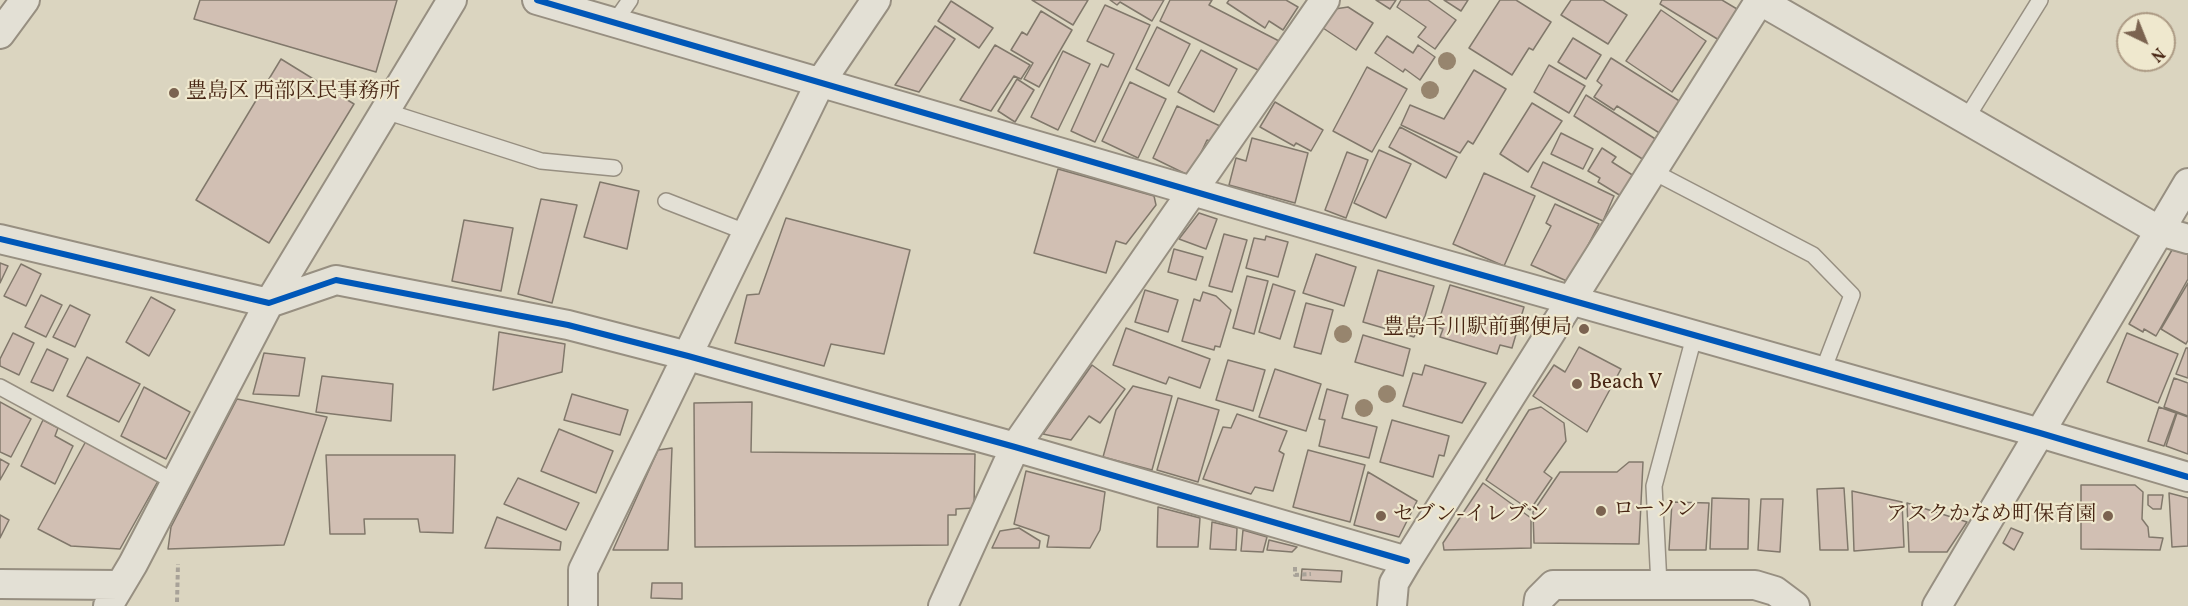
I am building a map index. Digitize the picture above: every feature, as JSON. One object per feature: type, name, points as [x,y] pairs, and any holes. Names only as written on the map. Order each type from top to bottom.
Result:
[{"type":"street","points":[[0,34],[25,0]]},
{"type":"street","points":[[0,584],[113,596],[133,564],[269,303],[452,0]]},
{"type":"street","points":[[537,0],[622,11],[820,83],[1191,192],[2188,477]]},
{"type":"street","points":[[583,606],[583,570],[820,83],[876,0]]},
{"type":"street","points":[[944,606],[1015,447],[1325,0]]},
{"type":"street","points":[[1392,606],[1394,583],[1407,561],[1759,0],[2160,231],[2188,239]]},
{"type":"street","points":[[1937,606],[2188,183]]},
{"type":"street","points":[[0,240],[269,303],[336,280],[568,326],[688,356],[1015,447],[1407,561]]},
{"type":"street","points":[[1538,606],[1539,599],[1553,585],[1755,585],[1775,591],[1795,606]]},
{"type":"lane","points":[[1966,119],[2040,0]]},
{"type":"lane","points":[[385,111],[541,161],[614,168]]},
{"type":"lane","points":[[1652,171],[1813,255],[1852,295],[1822,373]]},
{"type":"lane","points":[[666,201],[748,233]]},
{"type":"lane","points":[[1659,585],[1654,486],[1694,336]]},
{"type":"lane","points":[[0,387],[176,482]]},
{"type":"path","points":[[177,602],[178,564]]},
{"type":"path","points":[[1295,567],[1295,575],[1311,574]]},
{"type":"building","points":[[200,0],[397,0],[376,72],[194,19]]},
{"type":"building","points":[[1032,0],[1088,0],[1073,25]]},
{"type":"building","points":[[1110,0],[1164,0],[1152,21],[1120,2],[1117,5]]},
{"type":"building","points":[[1170,0],[1212,0],[1209,5],[1279,41],[1260,71],[1160,21]]},
{"type":"building","points":[[1229,0],[1286,0],[1298,7],[1283,30],[1269,21],[1265,28],[1227,3]]},
{"type":"building","points":[[1376,0],[1396,0],[1390,9]]},
{"type":"building","points":[[1401,0],[1428,0],[1456,20],[1435,49],[1418,37],[1426,27],[1397,7]]},
{"type":"building","points":[[1444,0],[1468,0],[1461,11]]},
{"type":"building","points":[[1500,0],[1516,0],[1551,22],[1533,50],[1529,48],[1512,75],[1469,48]]},
{"type":"building","points":[[1571,0],[1603,0],[1627,15],[1608,44],[1561,15]]},
{"type":"building","points":[[1662,0],[1722,0],[1737,9],[1719,40],[1660,4]]},
{"type":"building","points":[[951,1],[993,28],[979,48],[938,21]]},
{"type":"building","points":[[1105,5],[1150,25],[1095,142],[1071,131],[1101,64],[1108,67],[1114,54],[1087,41]]},
{"type":"building","points":[[1348,7],[1373,23],[1356,50],[1323,28],[1335,9]]},
{"type":"building","points":[[1661,10],[1706,41],[1672,92],[1626,61]]},
{"type":"building","points":[[1041,11],[1072,30],[1039,87],[1024,79],[1033,63],[1011,50],[1022,32],[1027,35]]},
{"type":"building","points":[[935,26],[955,39],[919,92],[895,85]]},
{"type":"building","points":[[1157,27],[1190,44],[1169,86],[1136,69]]},
{"type":"building","points":[[1387,36],[1413,53],[1418,45],[1435,57],[1420,80],[1405,69],[1403,72],[1375,53]]},
{"type":"building","points":[[1573,38],[1601,55],[1586,79],[1558,62]]},
{"type":"building","points":[[995,45],[1030,65],[1021,79],[1014,76],[991,111],[960,100]]},
{"type":"building","points":[[1201,50],[1237,69],[1214,112],[1178,92]]},
{"type":"building","points":[[1063,51],[1090,64],[1058,130],[1031,117]]},
{"type":"building","points":[[1611,58],[1681,102],[1661,134],[1617,106],[1614,110],[1594,97],[1602,85],[1597,81]]},
{"type":"building","points":[[281,59],[354,104],[269,243],[196,200]]},
{"type":"building","points":[[1549,65],[1585,86],[1569,113],[1534,92]]},
{"type":"building","points":[[1367,67],[1407,89],[1372,152],[1333,131]]},
{"type":"building","points":[[1474,70],[1506,89],[1473,144],[1468,141],[1460,153],[1401,125],[1410,105],[1444,119]]},
{"type":"building","points":[[1017,79],[1034,90],[1015,122],[998,111]]},
{"type":"building","points":[[1130,82],[1166,99],[1138,158],[1102,141]]},
{"type":"building","points":[[1586,95],[1657,140],[1644,160],[1574,116]]},
{"type":"building","points":[[1275,102],[1323,130],[1311,151],[1296,143],[1294,146],[1260,127]]},
{"type":"building","points":[[1532,103],[1562,121],[1528,172],[1500,154]]},
{"type":"building","points":[[1177,106],[1220,126],[1213,142],[1207,140],[1190,176],[1153,158]]},
{"type":"building","points":[[1400,127],[1457,157],[1446,178],[1389,147]]},
{"type":"building","points":[[1561,133],[1593,149],[1583,169],[1551,154]]},
{"type":"building","points":[[1252,138],[1308,153],[1295,203],[1229,185],[1236,158],[1246,161]]},
{"type":"building","points":[[1602,148],[1616,157],[1612,162],[1634,176],[1621,196],[1598,182],[1600,178],[1588,171]]},
{"type":"building","points":[[1379,150],[1411,164],[1386,218],[1354,203]]},
{"type":"building","points":[[1347,152],[1368,160],[1346,218],[1325,210]]},
{"type":"building","points":[[1543,162],[1614,196],[1603,221],[1531,187]]},
{"type":"building","points":[[1058,169],[1154,196],[1156,205],[1126,244],[1116,241],[1106,273],[1034,253]]},
{"type":"building","points":[[1484,173],[1535,196],[1504,266],[1453,244]]},
{"type":"building","points":[[600,182],[639,191],[627,249],[584,237]]},
{"type":"building","points":[[541,199],[577,205],[552,303],[518,294]]},
{"type":"building","points":[[1555,204],[1599,224],[1569,282],[1531,265],[1551,226],[1546,223]]},
{"type":"building","points":[[1199,213],[1217,219],[1206,249],[1179,239]]},
{"type":"building","points":[[786,218],[910,250],[884,354],[831,344],[824,366],[735,343],[747,295],[759,294]]},
{"type":"building","points":[[464,220],[513,228],[501,291],[452,281]]},
{"type":"building","points":[[1224,234],[1247,240],[1232,292],[1209,286]]},
{"type":"building","points":[[1266,236],[1288,242],[1278,277],[1246,268],[1254,238],[1265,240]]},
{"type":"building","points":[[1174,249],[1203,257],[1196,280],[1168,272]]},
{"type":"building","points":[[2172,250],[2188,254],[2188,279],[2156,336],[2129,324]]},
{"type":"building","points":[[1316,254],[1356,267],[1344,306],[1303,293]]},
{"type":"building","points":[[0,263],[8,266],[0,283]]},
{"type":"building","points":[[21,264],[41,274],[26,306],[4,296]]},
{"type":"building","points":[[1378,270],[1434,286],[1425,316],[1414,337],[1363,322]]},
{"type":"building","points":[[1247,276],[1268,281],[1254,334],[1233,328]]},
{"type":"building","points":[[2188,283],[2188,340],[2186,344],[2161,329]]},
{"type":"building","points":[[1273,284],[1295,291],[1280,339],[1259,332]]},
{"type":"building","points":[[1450,285],[1524,307],[1512,348],[1500,345],[1497,354],[1440,337],[1443,329],[1437,327]]},
{"type":"building","points":[[1145,290],[1178,300],[1168,332],[1135,322]]},
{"type":"building","points":[[1203,292],[1216,296],[1231,310],[1220,347],[1215,346],[1214,350],[1182,341],[1194,299],[1200,301]]},
{"type":"building","points":[[41,295],[62,305],[46,337],[25,327]]},
{"type":"building","points":[[151,297],[175,310],[149,356],[126,342]]},
{"type":"building","points":[[1306,303],[1333,310],[1321,354],[1294,347]]},
{"type":"building","points":[[70,305],[90,315],[75,347],[53,337]]},
{"type":"building","points":[[1126,328],[1210,359],[1200,388],[1169,377],[1166,384],[1113,365]]},
{"type":"building","points":[[499,332],[565,344],[562,372],[493,390]]},
{"type":"building","points":[[13,333],[34,343],[19,375],[0,366],[0,359]]},
{"type":"building","points":[[2127,333],[2178,354],[2158,403],[2107,382]]},
{"type":"building","points":[[1363,335],[1410,349],[1403,376],[1355,362]]},
{"type":"building","name":"Beach V","points":[[1579,347],[1621,369],[1587,432],[1533,396],[1554,365],[1565,372]]},
{"type":"building","points":[[2186,348],[2188,348],[2188,378],[2176,374]]},
{"type":"building","points":[[47,349],[68,359],[53,391],[31,382]]},
{"type":"building","points":[[264,353],[305,358],[299,396],[253,394]]},
{"type":"building","points":[[87,357],[140,384],[119,422],[67,396]]},
{"type":"building","points":[[1228,360],[1265,370],[1253,411],[1216,400]]},
{"type":"building","points":[[1092,365],[1125,389],[1100,423],[1089,416],[1071,440],[1043,434]]},
{"type":"building","points":[[1425,365],[1486,383],[1462,423],[1403,406],[1413,373],[1422,375]]},
{"type":"building","points":[[1275,369],[1321,384],[1306,431],[1259,417]]},
{"type":"building","points":[[322,376],[393,384],[391,421],[316,412]]},
{"type":"building","points":[[2174,378],[2188,383],[2188,416],[2164,407]]},
{"type":"building","points":[[1133,386],[1172,396],[1152,470],[1103,457],[1116,410]]},
{"type":"building","points":[[144,387],[190,412],[166,459],[121,436]]},
{"type":"building","points":[[1327,389],[1348,395],[1342,418],[1377,427],[1369,458],[1319,446],[1325,420],[1319,419]]},
{"type":"building","points":[[572,394],[628,410],[620,435],[564,420]]},
{"type":"building","points":[[1178,398],[1219,410],[1198,482],[1157,470]]},
{"type":"building","points":[[237,399],[327,417],[284,545],[168,549],[171,527]]},
{"type":"building","points":[[0,402],[31,419],[11,457],[0,452]]},
{"type":"building","points":[[752,402],[751,452],[975,454],[974,508],[956,509],[956,515],[948,515],[948,545],[695,547],[694,403]]},
{"type":"building","points":[[1541,407],[1564,423],[1566,441],[1544,472],[1552,478],[1530,510],[1486,480],[1529,410]]},
{"type":"building","points":[[2159,407],[2176,413],[2164,446],[2148,441]]},
{"type":"building","points":[[2177,413],[2188,417],[2188,454],[2166,446]]},
{"type":"building","points":[[1237,414],[1287,431],[1279,451],[1284,454],[1273,491],[1255,487],[1251,494],[1203,479],[1223,427],[1231,428]]},
{"type":"building","points":[[43,420],[58,428],[55,436],[73,446],[55,484],[21,466]]},
{"type":"building","points":[[1392,420],[1449,436],[1444,456],[1439,455],[1433,477],[1380,462]]},
{"type":"building","points":[[559,429],[613,451],[596,493],[541,471]]},
{"type":"building","points":[[86,441],[158,481],[120,549],[71,546],[38,529]]},
{"type":"building","points":[[672,448],[668,550],[613,550],[658,450]]},
{"type":"building","points":[[1308,450],[1365,465],[1350,522],[1293,507]]},
{"type":"building","points":[[326,455],[455,455],[453,533],[420,532],[418,519],[364,519],[365,534],[330,534]]},
{"type":"building","points":[[0,459],[9,464],[0,480]]},
{"type":"building","points":[[1629,462],[1643,462],[1639,544],[1534,543],[1533,512],[1560,472],[1617,472]]},
{"type":"building","points":[[1026,471],[1105,492],[1100,530],[1090,548],[1047,547],[1049,536],[1014,524]]},
{"type":"building","points":[[1368,472],[1417,501],[1399,537],[1354,525]]},
{"type":"building","points":[[518,478],[579,503],[566,530],[504,504]]},
{"type":"building","points":[[1483,483],[1531,518],[1531,548],[1444,550],[1443,543]]},
{"type":"building","points":[[2081,485],[2135,485],[2143,492],[2142,519],[2148,527],[2149,537],[2163,538],[2160,550],[2081,549]]},
{"type":"building","points":[[1844,488],[1848,550],[1820,550],[1817,489]]},
{"type":"building","points":[[1852,491],[1902,502],[1904,547],[1854,551]]},
{"type":"building","points":[[2169,493],[2188,498],[2188,546],[2172,547]]},
{"type":"building","points":[[2148,495],[2163,495],[2161,509],[2153,509],[2148,505]]},
{"type":"building","points":[[1712,498],[1749,499],[1748,549],[1710,549]]},
{"type":"building","points":[[1761,499],[1783,499],[1780,552],[1758,550]]},
{"type":"building","points":[[1672,502],[1709,503],[1706,550],[1669,550]]},
{"type":"building","points":[[1907,503],[1967,522],[1947,552],[1909,552]]},
{"type":"building","points":[[1158,507],[1200,518],[1198,547],[1157,547]]},
{"type":"building","points":[[0,515],[9,520],[0,538]]},
{"type":"building","points":[[497,517],[561,542],[560,550],[485,548]]},
{"type":"building","points":[[1212,522],[1237,528],[1236,550],[1210,549]]},
{"type":"building","points":[[1019,528],[1040,541],[1039,548],[992,548],[1000,531]]},
{"type":"building","points":[[2011,528],[2023,533],[2014,550],[2003,543]]},
{"type":"building","points":[[1243,530],[1267,537],[1263,552],[1241,551]]},
{"type":"building","points":[[1269,540],[1297,547],[1292,552],[1267,550]]},
{"type":"building","points":[[1302,569],[1342,571],[1341,582],[1301,580]]},
{"type":"building","points":[[652,583],[682,583],[682,599],[651,598]]},
{"type":"cycle path","points":[[537,0],[1436,262],[2188,477]]},
{"type":"cycle path","points":[[0,239],[269,303],[336,280],[568,325],[1015,447],[1407,561]]},
{"type":"place","name":"豊島区 西部区民事務所","points":[[174,93]]},
{"type":"place","name":"豊島千川駅前郵便局","points":[[1584,329]]},
{"type":"place","name":"Beach V","points":[[1577,384]]},
{"type":"place","name":"ローソン","points":[[1601,511]]},
{"type":"place","name":"セブン-イレブン","points":[[1381,516]]},
{"type":"place","name":"アスクかなめ町保育園","points":[[2108,516]]}]
